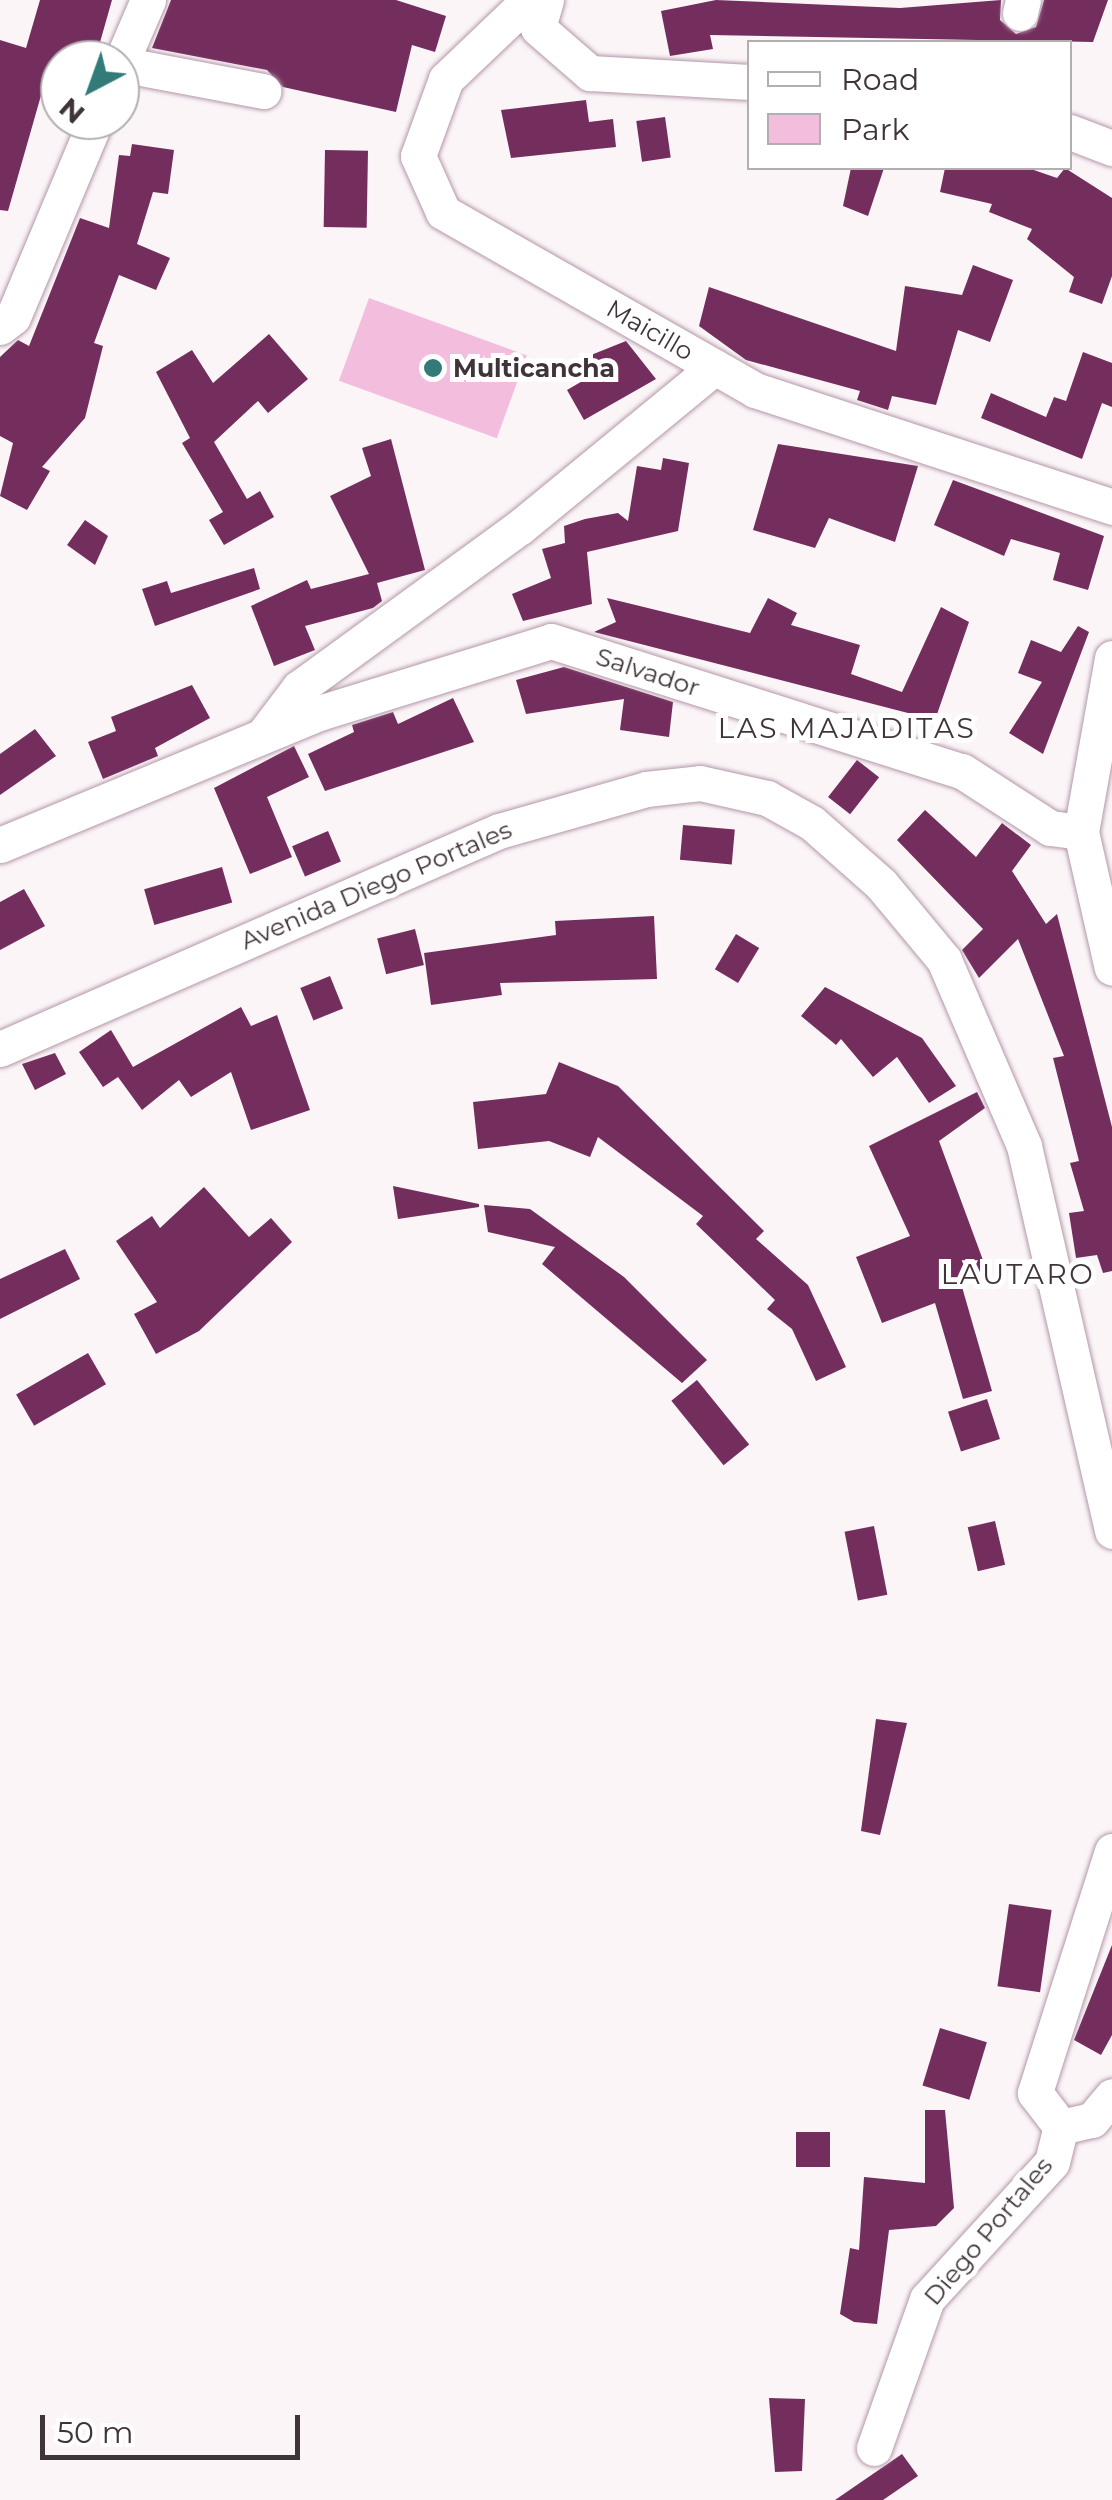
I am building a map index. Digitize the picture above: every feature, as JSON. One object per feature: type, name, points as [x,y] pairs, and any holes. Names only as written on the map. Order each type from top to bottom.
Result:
[{"type":"street","points":[[130,40],[148,0]]},
{"type":"street","name":"Maicillo","points":[[529,0],[446,79],[418,156],[443,212],[755,390],[1112,507]]},
{"type":"street","points":[[546,0],[538,28],[590,73],[747,82]]},
{"type":"street","points":[[140,68],[263,91]]},
{"type":"street","points":[[1072,133],[1112,148]]},
{"type":"street","points":[[4,319],[87,140]]},
{"type":"street","points":[[263,735],[299,688],[520,527],[715,367]]},
{"type":"street","name":"Salvador","points":[[0,844],[263,735],[551,641],[962,771],[1050,828],[1080,832]]},
{"type":"street","points":[[1112,658],[1107,718],[1080,832],[1112,968]]},
{"type":"street","name":"Avenida Diego Portales","points":[[0,1049],[498,831],[646,789],[700,783],[767,798],[812,823],[881,884],[944,960],[1024,1146],[1112,1531]]},
{"type":"street","points":[[1112,1851],[1036,2082],[1039,2104],[1061,2127],[1092,2120],[1112,2096]]},
{"type":"street","name":"Diego Portales","points":[[874,2448],[927,2299],[1052,2162],[1061,2127]]},
{"type":"green space","name":"Multicancha","points":[[369,298],[527,355],[497,438],[339,381]]},
{"type":"building","points":[[40,0],[112,0],[101,40],[40,40],[40,99],[8,211],[0,210],[0,40],[26,48]]},
{"type":"building","points":[[171,0],[396,0],[446,16],[435,52],[412,45],[396,112],[283,87],[267,70],[152,48]]},
{"type":"building","points":[[716,0],[900,8],[1001,0],[1000,20],[1016,34],[1036,27],[1044,0],[1108,0],[1093,42],[710,35],[713,49],[670,56],[661,11]]},
{"type":"building","points":[[586,100],[589,122],[613,119],[616,147],[511,158],[501,110]]},
{"type":"building","points":[[665,117],[671,158],[642,162],[636,121]]},
{"type":"building","points":[[132,144],[174,150],[168,194],[153,192],[137,244],[170,258],[156,290],[119,275],[94,343],[103,346],[85,418],[42,467],[50,471],[27,510],[0,496],[13,443],[0,436],[0,357],[18,340],[29,346],[80,218],[109,228],[119,155],[130,156]]},
{"type":"building","points":[[325,150],[368,151],[367,228],[324,227]]},
{"type":"building","points":[[851,170],[883,170],[868,216],[843,206]]},
{"type":"building","points":[[945,170],[1034,170],[1057,178],[1068,170],[1112,198],[1112,276],[1102,304],[1069,292],[1074,277],[1027,239],[1032,229],[989,212],[992,204],[940,192]]},
{"type":"building","points":[[973,265],[1013,280],[990,342],[958,330],[936,405],[892,396],[888,410],[857,400],[860,391],[746,360],[699,326],[709,287],[896,351],[905,286],[962,295]]},
{"type":"building","points":[[269,334],[308,379],[268,413],[258,401],[214,442],[247,499],[260,491],[274,517],[224,545],[209,520],[223,512],[182,443],[190,438],[156,372],[192,350],[213,383]]},
{"type":"building","points":[[626,341],[656,379],[584,420],[567,390],[591,376],[581,359]]},
{"type":"building","points":[[1083,352],[1112,363],[1112,407],[1102,403],[1082,459],[981,418],[991,393],[1046,417],[1054,397],[1066,401]]},
{"type":"building","points":[[391,439],[425,570],[377,583],[382,601],[373,608],[305,626],[315,650],[274,666],[251,606],[307,580],[311,589],[369,574],[330,496],[371,476],[362,448]]},
{"type":"building","points":[[778,444],[918,466],[895,542],[829,518],[815,548],[753,530]]},
{"type":"building","points":[[663,458],[689,463],[678,531],[587,552],[592,604],[523,621],[512,594],[551,578],[542,549],[565,543],[564,526],[585,519],[618,513],[628,521],[637,466],[661,470]]},
{"type":"building","points":[[953,480],[1104,536],[1088,590],[1053,580],[1060,553],[1011,539],[1004,556],[934,525]]},
{"type":"building","points":[[85,520],[108,536],[95,565],[67,545]]},
{"type":"building","points":[[254,568],[260,589],[155,626],[142,589],[167,581],[171,593]]},
{"type":"building","points":[[607,598],[750,633],[768,598],[797,613],[791,625],[860,645],[851,674],[902,692],[941,607],[969,622],[935,720],[594,632],[616,622]]},
{"type":"building","points":[[1078,626],[1089,632],[1043,754],[1009,733],[1042,682],[1018,673],[1031,640],[1061,652]]},
{"type":"building","points":[[564,667],[673,702],[669,737],[620,730],[624,699],[526,714],[516,680]]},
{"type":"building","points":[[192,685],[210,718],[155,748],[158,756],[103,779],[88,742],[116,731],[111,717]]},
{"type":"building","points":[[453,698],[474,742],[325,791],[308,754],[354,732],[352,725],[393,712],[398,724]]},
{"type":"building","points":[[35,729],[56,756],[0,795],[0,754]]},
{"type":"building","points":[[294,746],[309,777],[267,797],[292,857],[250,874],[214,788]]},
{"type":"building","points":[[857,760],[879,777],[850,814],[828,797]]},
{"type":"building","points":[[925,810],[976,857],[1002,823],[1031,845],[1012,871],[1046,924],[1057,914],[1112,1127],[1112,1271],[1103,1273],[1097,1255],[1076,1258],[1069,1213],[1084,1211],[1070,1163],[1079,1161],[1053,1058],[1064,1056],[1018,939],[979,978],[962,950],[983,929],[897,840]]},
{"type":"building","points":[[683,825],[735,830],[732,864],[680,860]]},
{"type":"building","points":[[328,831],[341,861],[305,877],[292,846]]},
{"type":"building","points":[[222,867],[232,903],[154,925],[144,889]]},
{"type":"building","points":[[24,889],[45,926],[0,950],[0,902]]},
{"type":"building","points":[[654,916],[657,979],[500,983],[502,995],[431,1005],[424,953],[556,935],[555,921]]},
{"type":"building","points":[[415,929],[424,965],[386,974],[377,938]]},
{"type":"building","points":[[736,934],[759,948],[738,983],[715,969]]},
{"type":"building","points":[[330,976],[343,1008],[313,1020],[300,988]]},
{"type":"building","points":[[825,987],[922,1038],[956,1086],[929,1103],[897,1057],[873,1077],[841,1039],[836,1045],[801,1016]]},
{"type":"building","points":[[241,1007],[251,1026],[277,1015],[310,1110],[251,1130],[231,1072],[191,1097],[179,1080],[142,1110],[118,1077],[103,1087],[79,1052],[111,1030],[133,1067]]},
{"type":"building","points":[[55,1053],[66,1074],[35,1090],[22,1064]]},
{"type":"building","points":[[559,1062],[618,1086],[764,1231],[756,1239],[808,1285],[846,1367],[816,1381],[792,1329],[767,1309],[775,1300],[696,1224],[703,1216],[598,1137],[590,1157],[549,1141],[478,1149],[473,1102],[546,1094]]},
{"type":"building","points":[[977,1092],[985,1108],[939,1141],[987,1271],[960,1280],[992,1391],[963,1399],[935,1303],[882,1323],[856,1257],[910,1236],[869,1146]]},
{"type":"building","points":[[393,1186],[479,1204],[479,1207],[398,1219]]},
{"type":"building","points":[[204,1187],[249,1237],[271,1218],[292,1242],[199,1331],[156,1354],[134,1314],[157,1302],[116,1241],[152,1216],[160,1228]]},
{"type":"building","points":[[484,1205],[530,1209],[624,1277],[707,1360],[682,1383],[542,1264],[555,1247],[488,1232]]},
{"type":"building","points":[[65,1249],[80,1279],[0,1319],[0,1279]]},
{"type":"building","points":[[88,1353],[106,1384],[34,1426],[16,1394]]},
{"type":"building","points":[[697,1380],[749,1445],[724,1465],[671,1401]]},
{"type":"building","points":[[987,1399],[1000,1439],[961,1452],[948,1412]]},
{"type":"building","points":[[995,1521],[1005,1565],[978,1571],[968,1527]]},
{"type":"building","points":[[874,1526],[887,1595],[858,1600],[845,1532]]},
{"type":"building","points":[[876,1719],[907,1723],[880,1835],[861,1831]]},
{"type":"building","points":[[1009,1904],[1052,1910],[1040,1992],[997,1986]]},
{"type":"building","points":[[1112,1945],[1112,2035],[1101,2055],[1074,2040]]},
{"type":"building","points":[[940,2028],[987,2042],[969,2100],[922,2085]]},
{"type":"building","points":[[925,2110],[945,2110],[954,2208],[936,2226],[889,2230],[877,2324],[854,2322],[840,2314],[850,2248],[859,2250],[864,2177],[925,2183]]},
{"type":"building","points":[[796,2132],[830,2132],[830,2167],[796,2167]]},
{"type":"building","points":[[769,2398],[805,2399],[802,2471],[775,2472]]},
{"type":"building","points":[[902,2454],[918,2476],[883,2500],[835,2500]]},
{"type":"place","name":"Multicancha","points":[[433,368]]},
{"type":"district","name":"LAS MAJADITAS","points":[[847,728]]},
{"type":"district","name":"LAUTARO","points":[[1018,1274]]}]
